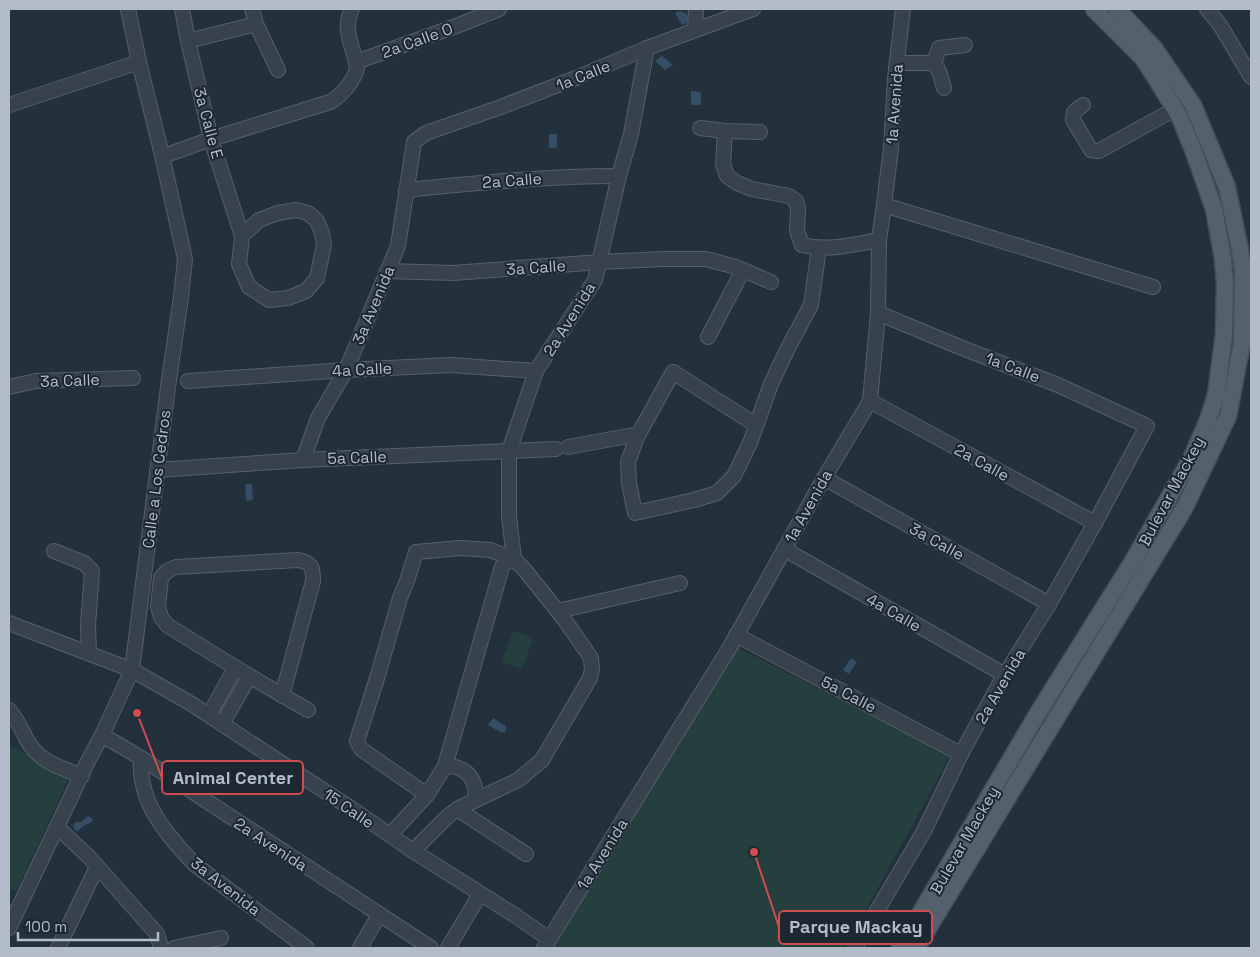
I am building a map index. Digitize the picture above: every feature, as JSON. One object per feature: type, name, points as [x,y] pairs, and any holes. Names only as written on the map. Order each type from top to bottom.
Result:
[{"type":"main road","name":"Bulevar Mackey","points":[[916,948],[1185,508],[1228,416],[1242,342],[1234,266],[1181,120],[1143,58],[1094,9]]},
{"type":"main road","points":[[1117,9],[1154,48],[1193,104],[1227,187],[1246,246],[1230,261],[1234,266]]},
{"type":"main road","name":"Bulevar Mackey","points":[[900,948],[950,866],[1038,713],[1133,561],[1192,457],[1208,420],[1216,395],[1224,334],[1225,306],[1234,266]]},
{"type":"street","name":"Calle a Los Cedros","points":[[9,928],[57,826],[77,774],[106,737],[132,670],[181,297],[185,259],[128,9]]},
{"type":"street","name":"3a Calle E","points":[[182,9],[211,139],[242,236]]},
{"type":"street","points":[[252,9],[256,24],[278,70]]},
{"type":"street","points":[[172,153],[330,102],[337,98],[345,90],[357,68],[347,23],[352,9]]},
{"type":"street","name":"2a Calle O","points":[[356,62],[459,25],[471,9]]},
{"type":"street","points":[[459,25],[499,9]]},
{"type":"street","points":[[695,30],[696,9]]},
{"type":"street","name":"1a Calle","points":[[414,142],[426,133],[498,108],[576,78],[646,48],[753,9]]},
{"type":"street","name":"1a Avenida","points":[[547,944],[725,656],[824,478],[870,401],[878,313],[879,240],[903,9]]},
{"type":"street","points":[[1207,9],[1220,25],[1251,77]]},
{"type":"street","points":[[188,42],[256,24]]},
{"type":"street","points":[[934,63],[939,48],[965,45]]},
{"type":"street","name":"2a Avenida","points":[[514,559],[508,516],[509,451],[536,371],[595,280],[618,176],[630,134],[646,48]]},
{"type":"street","points":[[9,105],[139,62]]},
{"type":"street","points":[[897,63],[934,63]]},
{"type":"street","points":[[934,63],[939,71],[944,88]]},
{"type":"street","points":[[1083,105],[1074,112],[1072,120],[1091,150],[1099,151],[1175,109]]},
{"type":"street","points":[[700,128],[760,132]]},
{"type":"street","points":[[725,131],[724,164],[727,176],[752,189],[789,196],[796,201],[798,209],[797,231],[802,245],[820,248],[879,240]]},
{"type":"street","name":"3a Avenida","points":[[303,460],[318,418],[346,370],[398,246],[414,142]]},
{"type":"street","name":"2a Calle","points":[[406,190],[507,180],[618,176]]},
{"type":"street","points":[[884,205],[1153,287]]},
{"type":"street","points":[[296,210],[308,214],[317,221],[324,245],[317,278],[306,291],[288,298],[270,300],[249,287],[239,264],[242,236],[259,220],[272,215],[296,210]]},
{"type":"street","points":[[756,425],[673,372],[639,434],[628,462],[629,483],[635,513],[717,493],[734,476],[750,443],[771,384],[811,305],[820,248]]},
{"type":"street","name":"3a Calle","points":[[387,271],[453,273],[600,262],[706,259],[743,270],[772,282]]},
{"type":"street","points":[[708,338],[743,270]]},
{"type":"street","name":"1a Calle","points":[[878,313],[962,348],[1058,384],[1147,426]]},
{"type":"street","name":"4a Calle","points":[[188,381],[451,365],[536,371]]},
{"type":"street","name":"3a Calle","points":[[9,387],[36,381],[132,378]]},
{"type":"street","name":"2a Calle","points":[[870,401],[1095,523]]},
{"type":"street","name":"2a Avenida","points":[[855,948],[924,832],[961,754],[1005,675],[1049,604],[1095,523],[1147,426]]},
{"type":"street","name":"5a Calle","points":[[157,470],[303,460],[562,448],[639,434]]},
{"type":"street","name":"3a Calle","points":[[824,478],[1049,604]]},
{"type":"street","points":[[414,851],[457,809],[518,780],[542,760],[590,678],[592,669],[591,658],[558,611],[514,559],[490,550],[460,548],[416,552],[400,598],[357,741],[361,749],[427,795]]},
{"type":"street","name":"4a Calle","points":[[784,549],[1005,675]]},
{"type":"street","points":[[54,551],[84,563],[92,571],[88,625],[89,653]]},
{"type":"street","points":[[390,835],[427,795],[445,766],[502,567],[506,562],[514,559]]},
{"type":"street","points":[[282,696],[313,581],[311,565],[306,561],[298,560],[176,567],[167,571],[161,578],[158,607],[161,618],[167,625],[249,677],[282,696],[308,710]]},
{"type":"street","points":[[558,611],[680,583]]},
{"type":"street","name":"15 Calle","points":[[9,623],[132,670],[209,715],[516,916],[547,944]]},
{"type":"street","points":[[73,647],[88,625]]},
{"type":"street","name":"5a Calle","points":[[736,635],[961,754]]},
{"type":"street","points":[[209,715],[235,668]]},
{"type":"street","points":[[222,724],[249,677]]},
{"type":"street","points":[[9,710],[20,724],[34,752],[46,762],[77,774]]},
{"type":"street","name":"2a Avenida","points":[[106,737],[431,948]]},
{"type":"street","name":"3a Avenida","points":[[141,758],[140,772],[153,812],[161,826],[178,847],[194,864],[307,948]]},
{"type":"street","points":[[445,766],[452,766],[463,770],[472,778],[476,788],[476,799]]},
{"type":"street","points":[[457,809],[526,854]]},
{"type":"street","points":[[57,826],[93,862],[157,934],[161,948]]},
{"type":"street","points":[[58,948],[93,862]]},
{"type":"street","points":[[448,948],[480,894]]},
{"type":"street","points":[[360,948],[379,915]]},
{"type":"street","points":[[174,948],[221,938]]},
{"type":"green space","points":[[513,631],[533,638],[522,669],[502,662]]},
{"type":"green space","points":[[738,648],[951,755],[845,948],[550,948]]},
{"type":"green space","points":[[10,746],[71,774],[16,892],[9,888]]},
{"type":"water","points":[[679,11],[685,13],[688,17],[687,23],[682,25],[675,13]]},
{"type":"water","points":[[662,56],[673,65],[665,70],[655,61]]},
{"type":"water","points":[[691,91],[701,92],[701,105],[691,105]]},
{"type":"water","points":[[549,134],[557,134],[557,148],[549,148]]},
{"type":"water","points":[[245,484],[252,484],[253,500],[246,501]]},
{"type":"water","points":[[851,658],[857,662],[849,674],[843,670]]},
{"type":"water","points":[[493,718],[506,726],[506,731],[502,733],[488,725]]},
{"type":"water","points":[[88,816],[93,821],[78,831],[75,830],[74,824],[81,822]]},
{"type":"place","name":"Animal Center","points":[[137,713]]},
{"type":"place","name":"Parque Mackay","points":[[754,852]]}]
